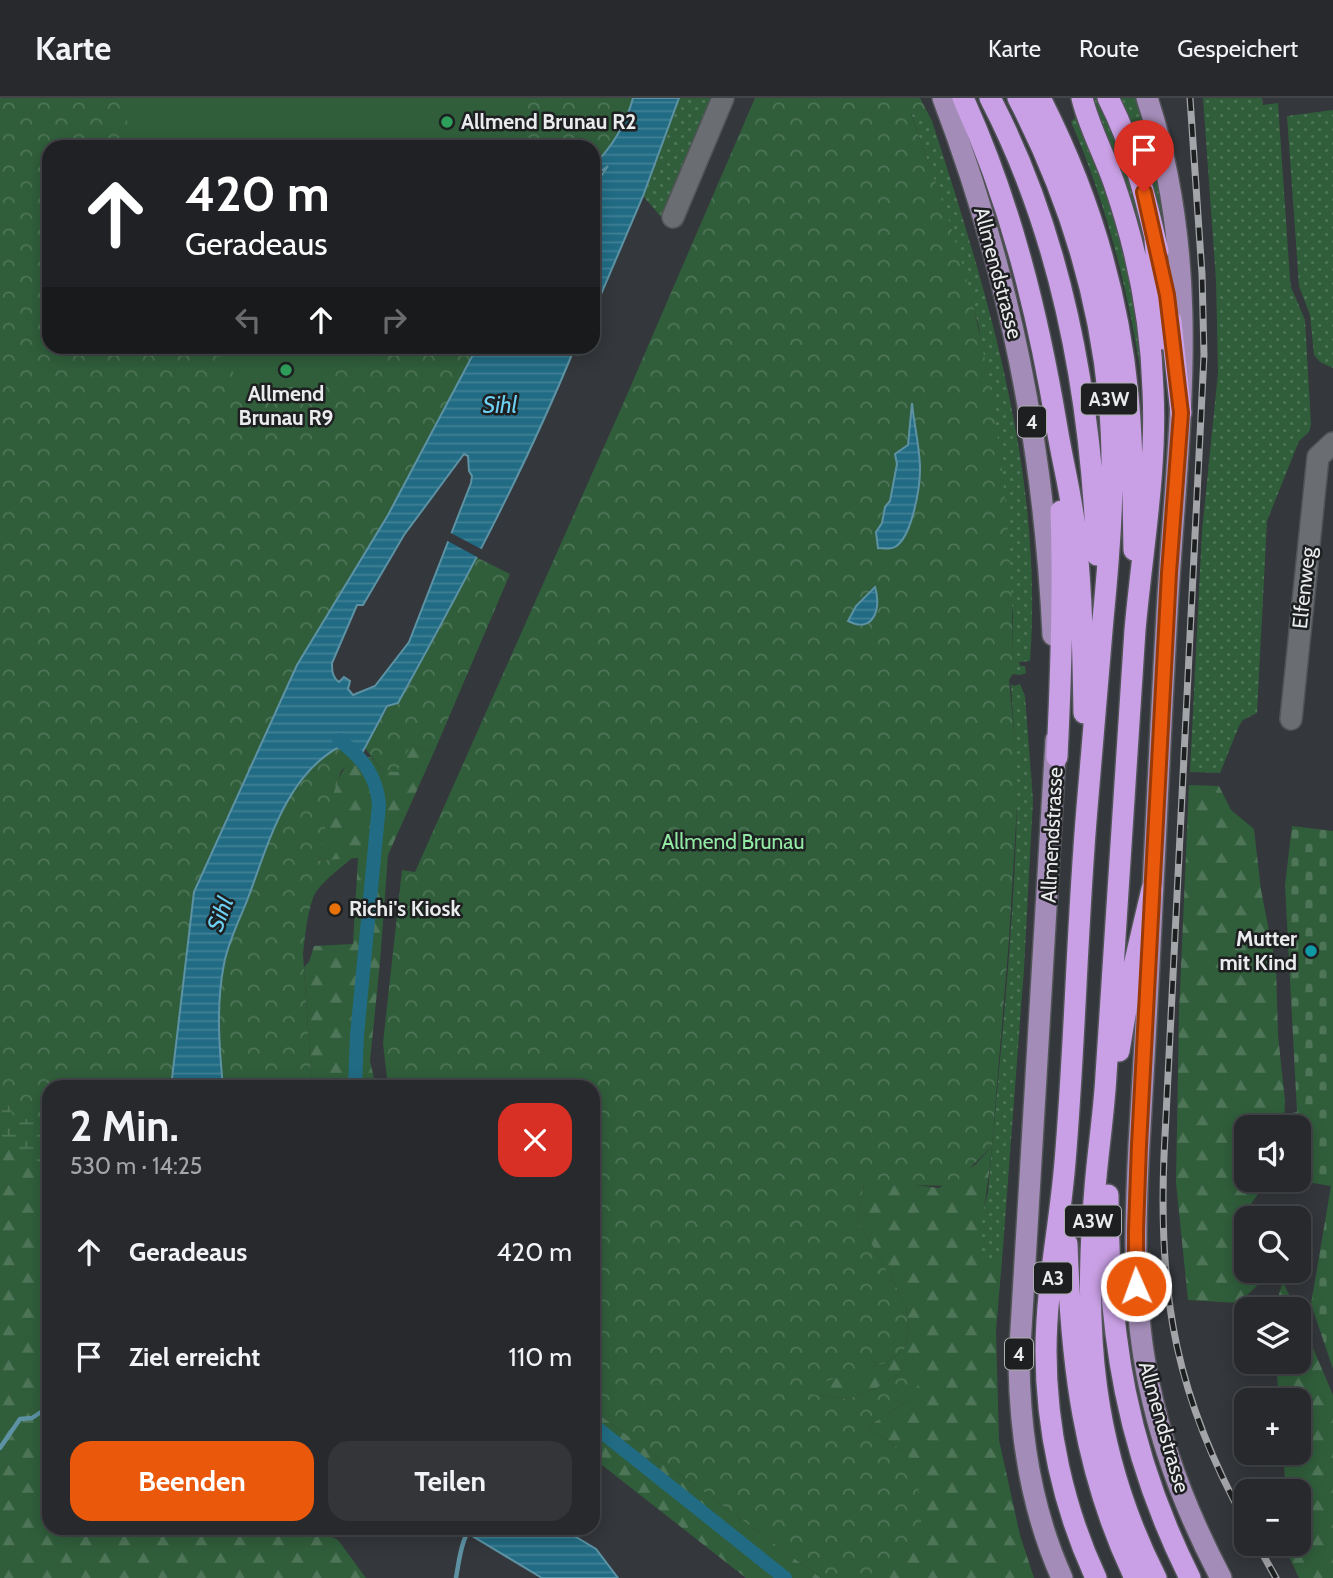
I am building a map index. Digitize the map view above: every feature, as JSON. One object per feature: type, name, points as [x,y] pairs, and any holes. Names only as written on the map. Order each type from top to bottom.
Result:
[{"type":"highway","points":[[963,98],[994,173],[1015,235],[1032,297],[1058,432],[1076,536],[1082,617],[1087,810]]},
{"type":"highway","points":[[990,98],[1036,206],[1058,276],[1075,349],[1092,461],[1100,655]]},
{"type":"highway","name":"A3W","points":[[1018,98],[1078,183],[1101,253],[1124,361],[1132,455],[1136,626],[1106,1080],[1094,1201],[1090,1315],[1083,1363],[1112,1468],[1130,1521],[1156,1578]]},
{"type":"highway","name":"A3W","points":[[1040,98],[1090,288],[1109,401],[1111,471],[1110,544],[1087,810],[1065,1164]]},
{"type":"highway","points":[[1082,98],[1124,216],[1140,275],[1149,330],[1154,391],[1153,454],[1136,626]]},
{"type":"highway","points":[[1113,107],[1138,170],[1155,240],[1167,295],[1181,413]]},
{"type":"highway","points":[[1128,736],[1150,609],[1161,504],[1164,351],[1155,240]]},
{"type":"highway","points":[[1057,757],[1063,564],[1058,432]]},
{"type":"highway","points":[[1107,1118],[1132,974],[1152,890]]},
{"type":"highway","name":"A3W","points":[[1106,1080],[1108,1260],[1118,1360],[1145,1471],[1190,1578]]},
{"type":"highway","name":"A3","points":[[1065,1164],[1070,1315],[1083,1363],[1085,1434],[1115,1533],[1135,1578]]},
{"type":"highway","name":"A3","points":[[1065,1164],[1046,1351],[1049,1392],[1062,1483],[1080,1543],[1096,1578]]},
{"type":"main road","name":"Allmendstrasse","points":[[943,98],[976,192],[1001,276],[1030,407],[1039,465],[1050,580],[1057,757],[1019,1363],[1026,1462],[1041,1524],[1062,1578]]},
{"type":"main road","name":"Allmendstrasse","points":[[1147,98],[1170,192],[1184,321],[1135,1252],[1140,1327],[1149,1385],[1167,1449],[1200,1539],[1221,1578]]},
{"type":"street","points":[[673,218],[723,98]]},
{"type":"street","name":"Elfenweg","points":[[1291,719],[1325,450]]},
{"type":"green space","points":[[0,98],[633,98],[618,135],[600,158],[600,140],[42,140],[42,354],[473,354],[388,515],[297,665],[194,892],[172,1080],[42,1080],[42,1124],[13,1115],[0,1088]]},
{"type":"green space","points":[[119,98],[527,98],[525,140],[134,140]]},
{"type":"green space","points":[[679,98],[717,98],[663,219],[643,196]]},
{"type":"green space","name":"Allmend Brunau","points":[[755,98],[920,98],[932,121],[911,114],[956,242],[968,285],[997,429],[1011,576],[1013,674],[1009,680],[1017,762],[1017,806],[992,1146],[952,1186],[864,1184],[857,1219],[906,1304],[908,1336],[904,1350],[885,1363],[808,1387],[812,1394],[847,1399],[877,1388],[911,1366],[919,1382],[913,1397],[867,1427],[906,1453],[917,1471],[922,1533],[905,1557],[867,1578],[821,1578],[600,1415],[600,1080],[387,1080],[383,1043],[402,870],[415,872],[623,404]]},
{"type":"green space","points":[[1070,98],[1074,98],[1119,224],[1136,294],[1144,393],[1125,289],[1107,221],[1071,122],[1075,118]]},
{"type":"green space","points":[[1089,98],[1098,98],[1123,161],[1136,204],[1149,271]]},
{"type":"green space","points":[[1119,98],[1141,98],[1167,209],[1173,283],[1150,176]]},
{"type":"green space","points":[[1203,98],[1262,98],[1263,105],[1278,103],[1290,279],[1305,320],[1311,424],[1309,432],[1299,441],[1267,521],[1257,713],[1243,720],[1239,726],[1220,773],[1190,772],[1202,531],[1218,373],[1216,280]]},
{"type":"green space","points":[[1333,110],[1333,368],[1320,362],[1314,355],[1310,315],[1299,286],[1287,116]]},
{"type":"green space","points":[[911,113],[932,121],[973,252],[1007,387],[1020,455],[1032,592],[1030,661],[1019,662],[1020,666],[1025,666],[1026,673],[1020,675],[1013,674],[1013,615],[979,327],[950,225]]},
{"type":"green space","points":[[219,354],[386,354],[255,399]]},
{"type":"green space","points":[[476,557],[510,574],[434,752],[411,744],[397,772],[382,771],[365,748],[450,606]]},
{"type":"green space","points":[[1011,684],[1020,684],[1025,696],[1033,800],[1024,969],[1002,1260],[980,1260],[980,1223],[988,1192],[1013,902],[1017,790]]},
{"type":"green space","points":[[411,744],[434,752],[388,855],[370,1061],[374,1080],[312,1080],[304,967],[309,962],[314,946],[353,944],[358,858],[319,861],[326,821],[334,790],[346,766],[355,759],[371,757],[382,771]]},
{"type":"green space","points":[[341,746],[356,758],[341,771],[329,807],[319,861],[352,858],[316,892],[308,918],[303,954],[312,1080],[222,1080],[219,1010],[221,979],[228,947],[281,813],[306,774],[322,758]]},
{"type":"green space","points":[[1189,785],[1219,786],[1231,810],[1254,829],[1261,890],[1276,966],[1278,1035],[1285,1101],[1284,1115],[1234,1115],[1234,1192],[1259,1192],[1250,1206],[1234,1206],[1234,1283],[1260,1283],[1245,1297],[1234,1297],[1234,1303],[1188,1300],[1176,1183],[1179,1012]]},
{"type":"green space","points":[[1292,826],[1333,831],[1333,1369],[1311,1304],[1331,1186],[1311,1183],[1311,1115],[1292,1115],[1297,1112],[1285,885]]},
{"type":"green space","points":[[0,1048],[42,1087],[42,1169],[30,1166],[0,1134]]},
{"type":"green space","points":[[0,1088],[42,1121],[42,1535],[328,1535],[338,1540],[366,1578],[0,1578]]},
{"type":"green space","points":[[992,1146],[980,1259],[1002,1260],[996,1331],[999,1440],[1020,1535],[1034,1578],[867,1578],[905,1557],[906,1453],[867,1427],[913,1397],[911,1366],[877,1388],[847,1399],[812,1394],[807,1387],[885,1363],[904,1350],[908,1337],[906,1304],[857,1219],[864,1184],[907,1184],[939,1188],[975,1165]]},
{"type":"green space","points":[[1283,1283],[1283,1283],[1290,1297],[1278,1297]]},
{"type":"green space","points":[[1311,1343],[1333,1395],[1333,1578],[1299,1578],[1289,1556],[1311,1556],[1311,1479],[1285,1479],[1284,1465],[1311,1465],[1311,1388],[1278,1388],[1277,1374],[1311,1374]]},
{"type":"green space","points":[[600,1415],[821,1578],[746,1578],[600,1463]]},
{"type":"water","points":[[633,98],[679,98],[643,196],[600,297],[600,178],[608,166],[600,172],[600,158],[618,135]]},
{"type":"water","name":"Sihl","points":[[473,354],[572,354],[514,483],[398,703],[387,706],[361,755],[341,746],[322,758],[306,774],[281,813],[231,939],[224,964],[219,1010],[222,1080],[172,1080],[194,892],[297,665],[388,515]],"holes":[[[464,454],[468,456],[472,476],[471,483],[409,642],[375,686],[353,695],[348,689],[350,681],[344,677],[339,682],[335,678],[332,663],[357,605],[363,605],[404,535]]]},
{"type":"water","points":[[912,403],[920,469],[914,511],[901,542],[893,548],[878,548],[876,532],[890,501],[897,464],[895,454],[908,445]]},
{"type":"water","points":[[875,587],[877,603],[874,617],[864,624],[848,621],[856,606]]},
{"type":"water","points":[[471,1535],[573,1535],[596,1549],[618,1578],[542,1578]]},
{"type":"pier","points":[[447,531],[483,550],[479,558],[444,539]]},
{"type":"waterway","points":[[339,740],[355,753],[372,776],[379,805],[357,1035],[355,1080]]},
{"type":"waterway","points":[[0,1448],[20,1419],[32,1418],[42,1411]]},
{"type":"waterway","points":[[600,1431],[785,1578]]},
{"type":"waterway","points":[[456,1578],[466,1535]]},
{"type":"railway","points":[[1190,98],[1202,274],[1204,355],[1163,1207],[1169,1302],[1177,1346],[1203,1433],[1234,1500]]},
{"type":"railway","points":[[1264,1556],[1276,1578]]},
{"type":"place","name":"Allmend Brunau R2","points":[[447,122]]},
{"type":"place","name":"Allmend Brunau R9","points":[[286,370]]},
{"type":"place","name":"Richi's Kiosk","points":[[335,909]]},
{"type":"place","name":"Mutter mit Kind","points":[[1311,951]]},
{"type":"route","points":[[1136,1286],[1139,1145],[1152,890],[1169,573],[1181,413],[1167,295],[1144,192]]}]
